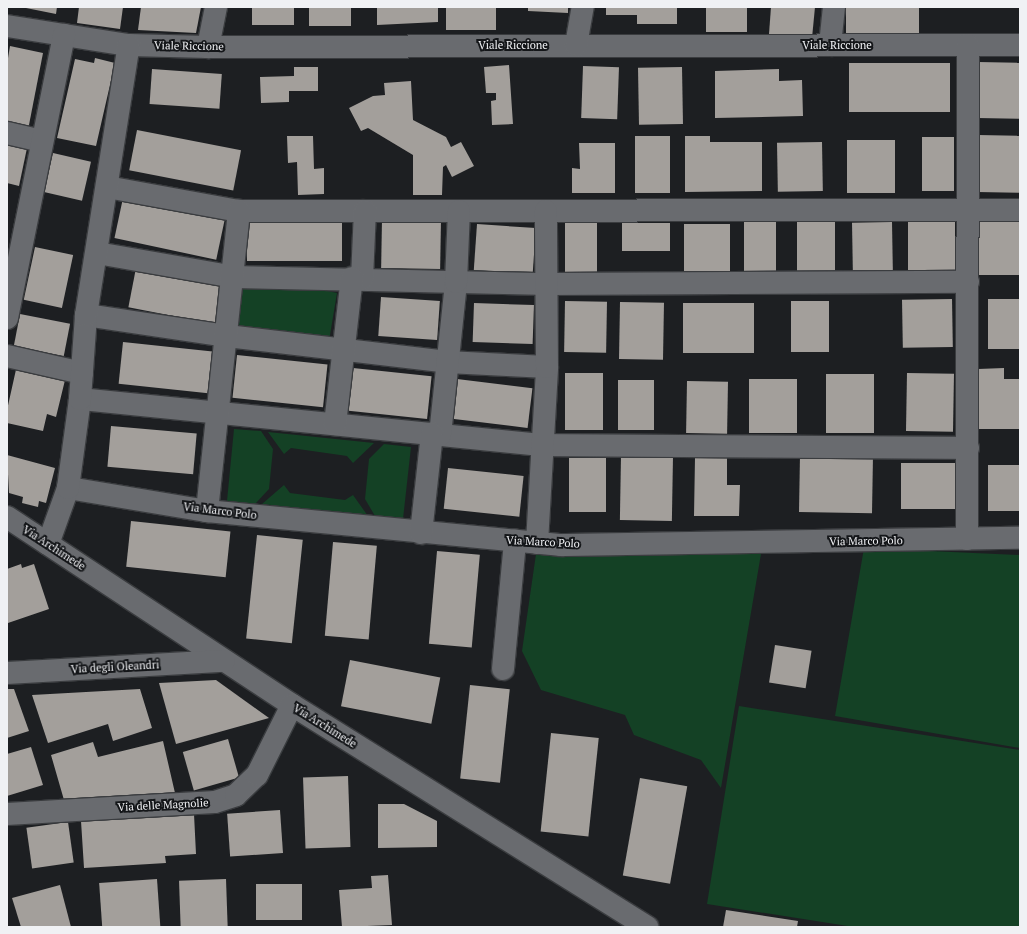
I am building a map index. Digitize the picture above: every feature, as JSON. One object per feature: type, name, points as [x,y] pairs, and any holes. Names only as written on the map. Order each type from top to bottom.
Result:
[{"type":"street","points":[[208,47],[216,7]]},
{"type":"street","points":[[576,45],[583,7]]},
{"type":"street","points":[[830,45],[834,7]]},
{"type":"street","name":"Viale Riccione","points":[[7,26],[129,45],[208,47],[1020,45]]},
{"type":"street","points":[[7,318],[15,233],[42,141],[64,35]]},
{"type":"street","points":[[48,544],[68,488],[80,399],[86,315],[129,45]]},
{"type":"street","points":[[967,539],[968,45]]},
{"type":"street","points":[[7,133],[42,141]]},
{"type":"street","points":[[107,187],[239,211],[1020,210]]},
{"type":"street","points":[[207,511],[228,336],[239,211]]},
{"type":"street","points":[[335,424],[344,349],[357,278],[366,211]]},
{"type":"street","points":[[421,533],[448,362],[456,282],[459,211]]},
{"type":"street","points":[[537,543],[547,367],[548,284],[546,211]]},
{"type":"street","points":[[96,253],[234,277],[357,278],[548,284],[968,282]]},
{"type":"street","points":[[86,315],[228,336],[448,362],[547,367]]},
{"type":"street","points":[[7,356],[82,373]]},
{"type":"street","points":[[80,399],[543,445],[968,448]]},
{"type":"street","name":"Via Marco Polo","points":[[68,488],[207,511],[421,533],[561,545],[1020,538]]},
{"type":"street","name":"Via Archimede","points":[[7,517],[292,705],[647,927]]},
{"type":"street","points":[[503,669],[515,541]]},
{"type":"street","name":"Via degli Oleandri","points":[[7,673],[224,661]]},
{"type":"street","name":"Via delle Magnolie","points":[[7,814],[215,802],[236,795],[257,775],[292,705]]},
{"type":"green space","points":[[240,287],[318,289],[337,293],[329,341],[236,333]]},
{"type":"green space","points":[[234,429],[261,431],[273,449],[269,489],[255,504],[227,501]]},
{"type":"green space","points":[[268,432],[374,443],[353,463],[347,456],[291,448],[284,454]]},
{"type":"green space","points":[[384,444],[411,447],[403,519],[375,516],[365,499],[369,459]]},
{"type":"green space","points":[[284,485],[290,493],[345,500],[353,495],[368,516],[262,504]]},
{"type":"green space","points":[[864,548],[1020,555],[1020,748],[835,716]]},
{"type":"green space","points":[[536,554],[761,554],[721,788],[701,760],[634,735],[625,715],[541,690],[522,651]]},
{"type":"green space","points":[[739,706],[1020,750],[1020,927],[854,927],[707,904]]},
{"type":"building","points":[[21,7],[57,7],[56,14]]},
{"type":"building","points":[[79,7],[123,7],[120,29],[77,23]]},
{"type":"building","points":[[141,7],[201,7],[196,33],[138,30]]},
{"type":"building","points":[[252,7],[294,7],[294,25],[252,25]]},
{"type":"building","points":[[309,7],[351,7],[351,26],[309,26]]},
{"type":"building","points":[[377,7],[438,7],[438,22],[377,25]]},
{"type":"building","points":[[446,7],[496,7],[496,30],[446,30]]},
{"type":"building","points":[[528,7],[568,7],[568,13],[528,11]]},
{"type":"building","points":[[606,7],[677,7],[677,24],[637,24],[637,15],[606,15]]},
{"type":"building","points":[[706,7],[747,7],[747,32],[706,32]]},
{"type":"building","points":[[771,7],[815,7],[812,38],[769,34]]},
{"type":"building","points":[[846,7],[919,7],[919,35],[846,35]]},
{"type":"building","points":[[10,46],[43,53],[28,130],[7,126],[7,64]]},
{"type":"building","points":[[95,58],[115,63],[96,146],[57,138],[75,59],[94,63]]},
{"type":"building","points":[[978,62],[1020,63],[1019,119],[977,118]]},
{"type":"building","points":[[849,63],[950,63],[950,112],[849,112]]},
{"type":"building","points":[[509,65],[513,124],[492,125],[491,101],[496,100],[496,93],[486,93],[484,67]]},
{"type":"building","points":[[583,66],[619,67],[617,119],[581,118]]},
{"type":"building","points":[[294,67],[318,67],[318,91],[289,91],[289,102],[261,103],[260,77],[294,76]]},
{"type":"building","points":[[682,67],[683,124],[639,125],[638,68]]},
{"type":"building","points":[[152,69],[222,74],[219,109],[150,104]]},
{"type":"building","points":[[779,69],[779,81],[802,80],[803,116],[715,118],[715,71]]},
{"type":"building","points":[[411,81],[413,120],[446,137],[451,147],[461,142],[474,166],[452,177],[446,165],[443,167],[442,195],[413,195],[413,155],[368,128],[361,131],[349,108],[373,96],[385,95],[384,83]]},
{"type":"building","points":[[137,130],[241,150],[233,190],[129,170]]},
{"type":"building","points":[[978,135],[1020,136],[1019,193],[977,192]]},
{"type":"building","points":[[287,136],[313,136],[314,169],[324,168],[324,194],[298,195],[297,162],[288,163]]},
{"type":"building","points":[[635,136],[670,136],[670,193],[635,193]]},
{"type":"building","points":[[685,136],[710,136],[710,142],[762,142],[762,191],[685,192]]},
{"type":"building","points":[[922,137],[954,137],[954,191],[922,191]]},
{"type":"building","points":[[847,140],[895,140],[895,193],[847,193]]},
{"type":"building","points":[[822,142],[823,191],[778,192],[777,143]]},
{"type":"building","points":[[579,143],[615,143],[615,193],[572,193],[572,168],[580,169]]},
{"type":"building","points":[[7,144],[27,148],[19,186],[7,183]]},
{"type":"building","points":[[53,153],[91,162],[82,201],[44,192]]},
{"type":"building","points":[[123,198],[225,220],[216,260],[114,238]]},
{"type":"building","points":[[382,219],[441,220],[440,269],[381,268]]},
{"type":"building","points":[[908,219],[955,219],[955,273],[908,273]]},
{"type":"building","points":[[744,220],[776,220],[776,274],[744,274]]},
{"type":"building","points":[[978,220],[1020,220],[1020,275],[978,275]]},
{"type":"building","points":[[797,222],[835,222],[835,271],[797,271]]},
{"type":"building","points":[[892,222],[893,271],[853,272],[852,223]]},
{"type":"building","points":[[247,223],[342,223],[342,261],[247,261]]},
{"type":"building","points":[[565,223],[597,223],[597,273],[565,273]]},
{"type":"building","points":[[622,223],[670,223],[670,251],[622,251]]},
{"type":"building","points":[[477,224],[536,228],[533,274],[474,270]]},
{"type":"building","points":[[684,224],[730,224],[730,271],[684,271]]},
{"type":"building","points":[[35,247],[73,255],[62,308],[24,300]]},
{"type":"building","points":[[136,268],[222,285],[215,324],[128,307]]},
{"type":"building","points":[[381,297],[440,301],[437,340],[378,336]]},
{"type":"building","points":[[952,299],[953,347],[903,348],[902,300]]},
{"type":"building","points":[[988,299],[1020,299],[1020,349],[988,349]]},
{"type":"building","points":[[565,301],[607,302],[606,353],[564,352]]},
{"type":"building","points":[[791,301],[829,301],[829,352],[791,352]]},
{"type":"building","points":[[620,302],[664,303],[663,360],[619,359]]},
{"type":"building","points":[[474,303],[534,305],[533,344],[473,342]]},
{"type":"building","points":[[683,303],[754,303],[754,353],[683,353]]},
{"type":"building","points":[[20,314],[70,324],[64,356],[14,346]]},
{"type":"building","points":[[123,342],[213,351],[208,393],[119,384]]},
{"type":"building","points":[[237,355],[328,365],[323,407],[233,398]]},
{"type":"building","points":[[17,365],[66,376],[56,417],[47,414],[43,431],[7,423],[7,410]]},
{"type":"building","points":[[353,368],[432,376],[427,419],[349,411]]},
{"type":"building","points":[[1004,368],[1004,379],[1020,379],[1020,429],[979,429],[978,369]]},
{"type":"building","points":[[565,373],[603,373],[603,430],[565,430]]},
{"type":"building","points":[[907,373],[954,374],[953,432],[906,431]]},
{"type":"building","points":[[826,374],[874,374],[874,433],[826,433]]},
{"type":"building","points":[[457,379],[532,388],[528,428],[452,419]]},
{"type":"building","points":[[749,379],[797,379],[797,433],[749,433]]},
{"type":"building","points":[[618,380],[654,380],[654,430],[618,430]]},
{"type":"building","points":[[687,381],[728,382],[727,434],[686,433]]},
{"type":"building","points":[[111,426],[197,433],[193,474],[107,467]]},
{"type":"building","points":[[7,455],[55,468],[46,503],[39,501],[38,507],[22,503],[23,497],[9,493]]},
{"type":"building","points":[[800,455],[873,456],[872,513],[799,512]]},
{"type":"building","points":[[621,456],[673,457],[672,521],[620,520]]},
{"type":"building","points":[[695,457],[727,457],[727,485],[740,485],[739,516],[694,516]]},
{"type":"building","points":[[569,458],[606,458],[606,512],[569,512]]},
{"type":"building","points":[[901,463],[955,463],[955,509],[901,509]]},
{"type":"building","points":[[988,465],[1020,465],[1020,511],[988,511]]},
{"type":"building","points":[[448,468],[524,476],[519,517],[444,509]]},
{"type":"building","points":[[131,521],[230,531],[226,577],[126,567]]},
{"type":"building","points":[[257,535],[303,540],[292,643],[246,638]]},
{"type":"building","points":[[333,542],[377,546],[369,639],[325,636]]},
{"type":"building","points":[[437,551],[480,555],[472,647],[429,644]]},
{"type":"building","points":[[21,564],[22,568],[34,564],[49,609],[8,623],[7,569]]},
{"type":"building","points":[[775,645],[812,651],[806,688],[769,683]]},
{"type":"building","points":[[350,660],[440,678],[431,724],[341,706]]},
{"type":"building","points":[[216,680],[269,718],[176,744],[159,683]]},
{"type":"building","points":[[470,685],[510,689],[500,783],[460,778]]},
{"type":"building","points":[[7,689],[14,689],[29,731],[7,738]]},
{"type":"building","points":[[140,689],[152,728],[113,741],[108,724],[48,743],[32,695]]},
{"type":"building","points":[[551,733],[599,738],[588,836],[541,831]]},
{"type":"building","points":[[228,739],[239,777],[194,790],[183,752]]},
{"type":"building","points":[[163,741],[175,793],[64,800],[51,755],[93,742],[98,757]]},
{"type":"building","points":[[31,747],[43,785],[7,796],[7,754]]},
{"type":"building","points":[[348,776],[350,847],[306,849],[303,778]]},
{"type":"building","points":[[640,778],[687,786],[670,884],[623,875]]},
{"type":"building","points":[[378,804],[404,804],[437,821],[437,847],[378,848]]},
{"type":"building","points":[[280,810],[283,853],[230,857],[227,814]]},
{"type":"building","points":[[194,814],[196,854],[165,856],[166,863],[84,868],[81,821]]},
{"type":"building","points":[[68,822],[74,863],[32,868],[26,828]]},
{"type":"building","points":[[388,875],[392,925],[342,927],[339,890],[372,888],[371,876]]},
{"type":"building","points":[[157,879],[160,927],[102,927],[99,883]]},
{"type":"building","points":[[226,879],[228,927],[181,927],[179,881]]},
{"type":"building","points":[[256,884],[302,884],[302,920],[256,920]]},
{"type":"building","points":[[60,885],[71,927],[21,927],[12,898]]},
{"type":"building","points":[[726,910],[798,921],[797,927],[723,927]]}]
